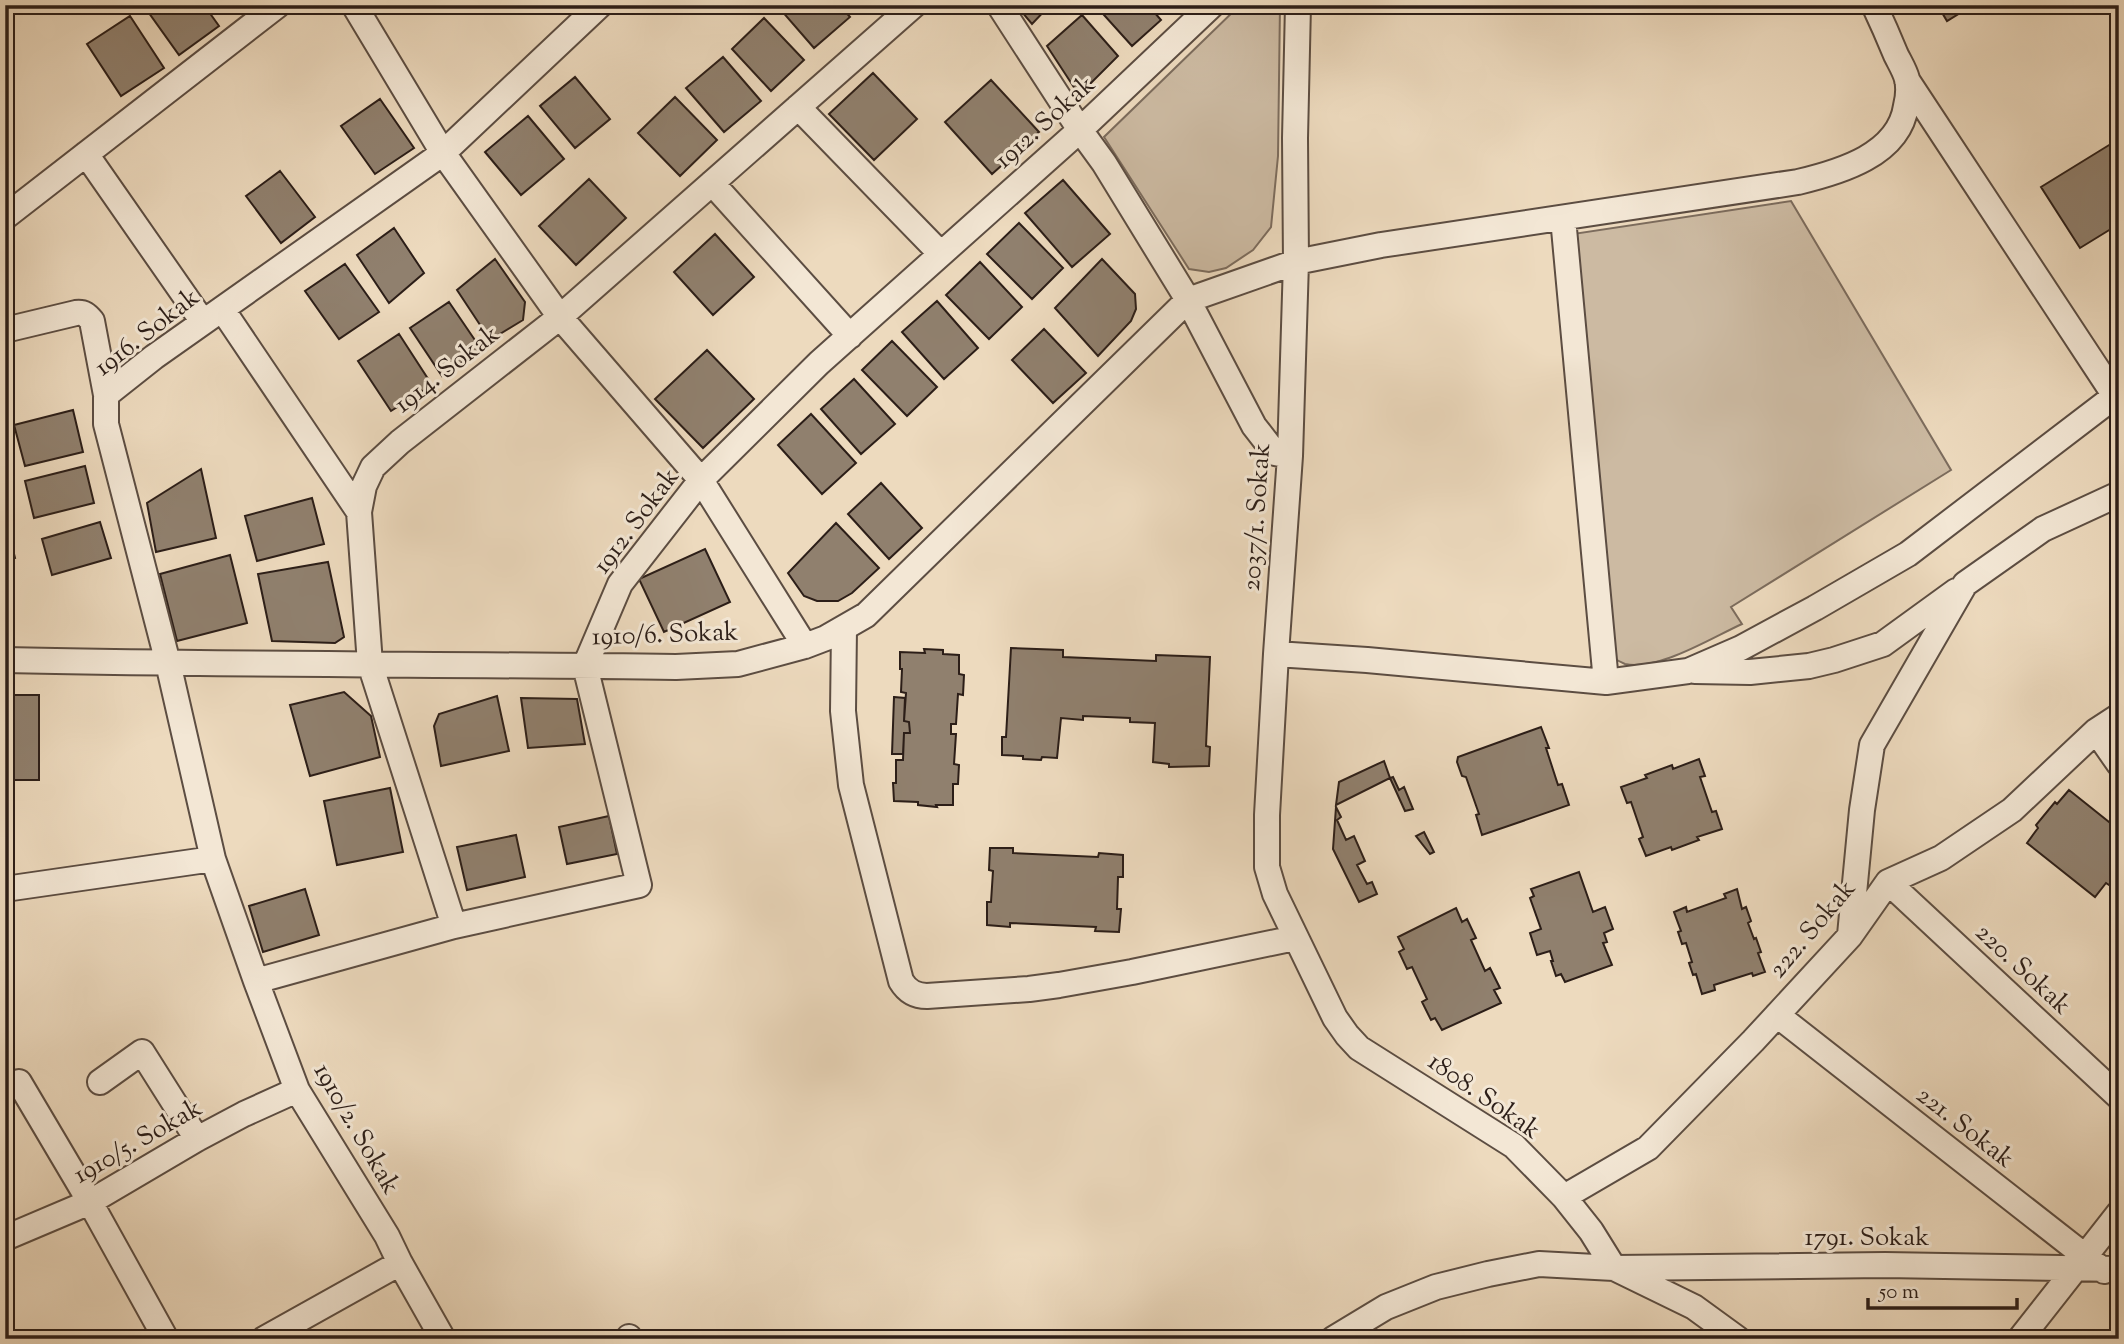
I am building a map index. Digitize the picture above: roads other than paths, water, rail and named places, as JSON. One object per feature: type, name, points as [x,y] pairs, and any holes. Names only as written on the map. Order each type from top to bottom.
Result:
[{"type":"street","points":[[5,216],[278,5]]},
{"type":"street","points":[[354,5],[443,153],[560,317],[701,480],[805,646]]},
{"type":"street","name":"1916. Sokak","points":[[168,663],[106,424],[106,396],[154,357],[443,153],[600,5]]},
{"type":"street","name":"1914. Sokak","points":[[454,926],[370,664],[359,512],[364,486],[373,467],[400,442],[560,317],[914,5]]},
{"type":"street","points":[[999,5],[1104,163],[1188,300],[1254,426],[1275,453],[1290,456]]},
{"type":"street","name":"1912. Sokak","points":[[585,666],[620,584],[701,480],[819,363],[1080,130],[1212,5]]},
{"type":"street","name":"2037/1. Sokak","points":[[1298,5],[1296,262],[1290,456],[1276,654],[1267,815],[1267,867],[1275,894],[1335,1018]]},
{"type":"street","points":[[1688,671],[1754,641],[1908,554],[2115,396],[1907,80],[1874,5]]},
{"type":"street","points":[[1188,300],[1296,262],[1381,245],[1798,182],[1831,174],[1881,148],[1899,131],[1908,95],[1907,80]]},
{"type":"street","points":[[798,107],[941,254]]},
{"type":"street","points":[[86,155],[213,316],[359,512]]},
{"type":"street","points":[[712,183],[850,336]]},
{"type":"street","points":[[1563,218],[1606,682]]},
{"type":"street","name":"1910/6. Sokak","points":[[5,660],[676,667],[738,664],[805,646],[826,638],[866,615],[1188,300]]},
{"type":"street","points":[[5,330],[76,313],[87,315],[92,321],[106,396]]},
{"type":"street","points":[[1276,654],[1606,682],[1688,671],[1750,672],[1809,666],[1883,644],[2043,529],[2119,494]]},
{"type":"street","points":[[1850,936],[1862,810],[1872,745],[1965,584]]},
{"type":"street","points":[[844,628],[842,711],[851,785],[899,975],[909,992],[927,996],[1059,985],[1295,938]]},
{"type":"street","name":"1910/2. Sokak","points":[[168,663],[213,859],[297,1090],[387,1236],[443,1339]]},
{"type":"street","points":[[256,981],[454,926],[639,885],[585,666]]},
{"type":"street","name":"222. Sokak","points":[[1564,1197],[1648,1148],[1850,936],[1888,882],[1941,858],[2012,810],[2096,731],[2119,716]]},
{"type":"street","points":[[2096,731],[2119,764]]},
{"type":"street","points":[[5,890],[213,859]]},
{"type":"street","name":"220. Sokak","points":[[1888,882],[2119,1097]]},
{"type":"street","name":"221. Sokak","points":[[1777,1015],[2099,1269]]},
{"type":"street","name":"1808. Sokak","points":[[1335,1018],[1359,1048],[1514,1146],[1564,1197],[1591,1231],[1614,1268]]},
{"type":"street","points":[[100,1082],[142,1052],[197,1139]]},
{"type":"street","points":[[19,1082],[166,1339]]},
{"type":"street","name":"1910/5. Sokak","points":[[5,1238],[90,1202],[197,1139],[297,1090]]},
{"type":"street","points":[[2020,1339],[2099,1269],[2119,1213]]},
{"type":"street","points":[[264,1339],[400,1263]]},
{"type":"street","name":"1791. Sokak","points":[[1333,1339],[1386,1307],[1436,1287],[1539,1264],[1614,1268],[1885,1265],[2099,1269]]},
{"type":"street","name":"1791. Sokak","points":[[1614,1268],[1694,1307],[1738,1339]]}]
